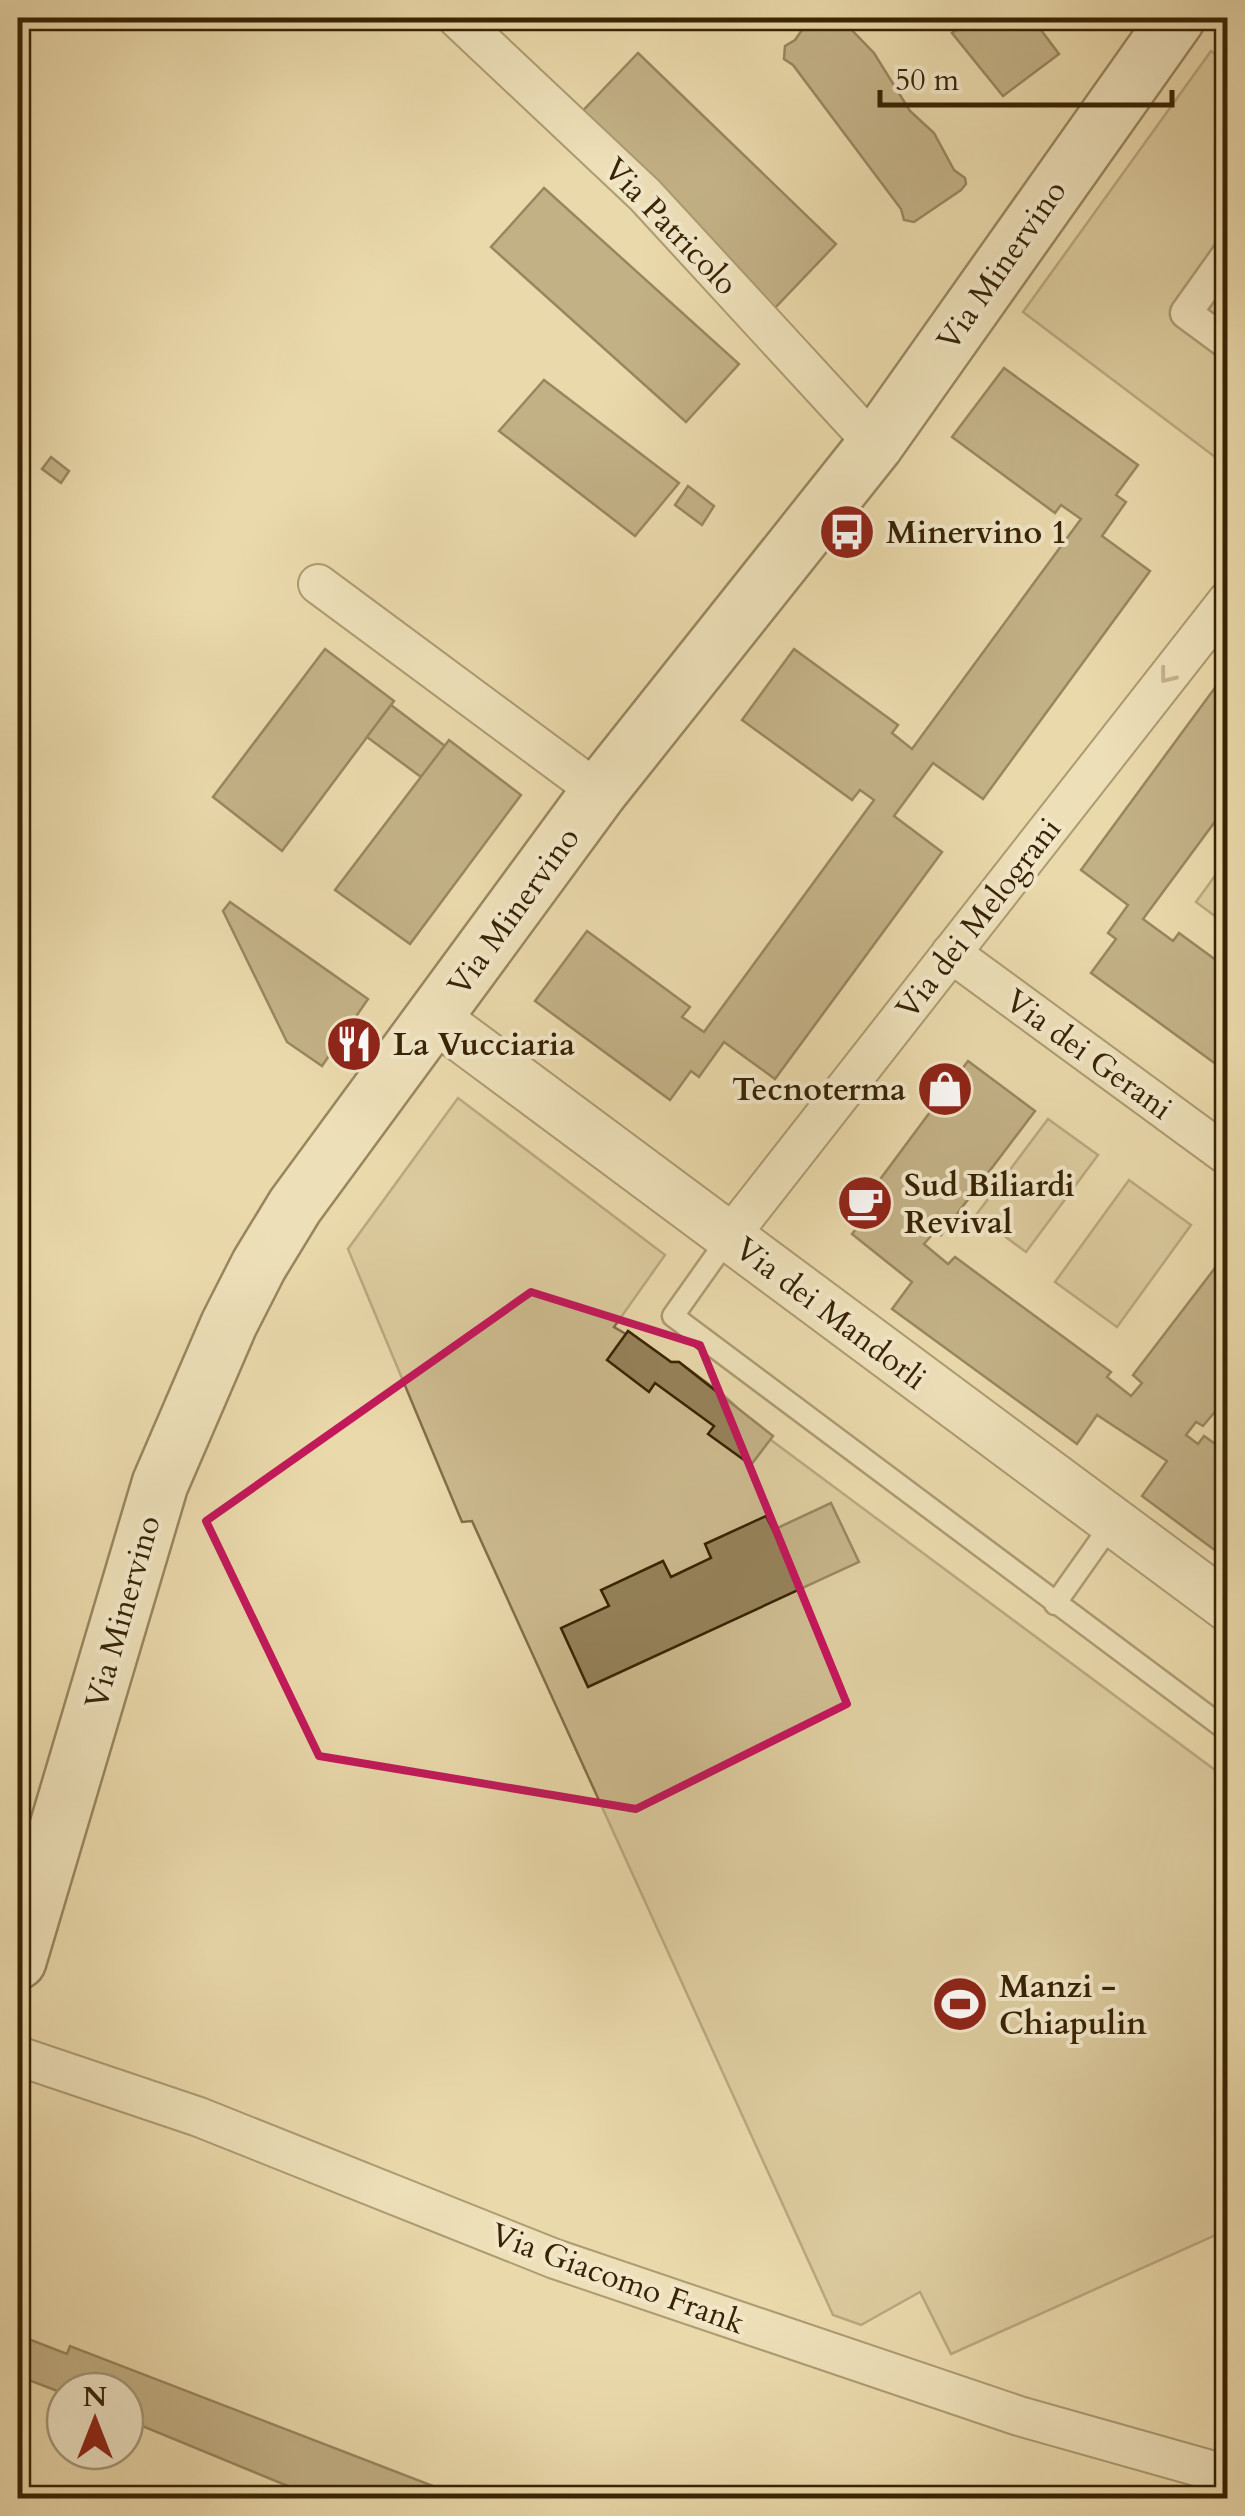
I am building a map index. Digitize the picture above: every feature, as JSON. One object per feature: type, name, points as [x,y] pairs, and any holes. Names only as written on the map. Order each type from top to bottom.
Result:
[{"type":"main road","name":"Via Minervino","points":[[18,1961],[145,1530],[201,1382],[259,1264],[295,1206],[599,792],[875,444],[1177,18]]},
{"type":"street","name":"Via Patricolo","points":[[457,18],[645,195],[875,444]]},
{"type":"street","points":[[1228,254],[1186,313],[1228,344]]},
{"type":"street","points":[[318,584],[599,792]]},
{"type":"street","name":"Via dei Melograni","points":[[729,1236],[1228,600]]},
{"type":"street","name":"Via dei Gerani","points":[[951,953],[1228,1156]]},
{"type":"street","name":"Via dei Mandorli","points":[[435,1018],[1228,1607]]},
{"type":"street","name":"Via Giacomo Frank","points":[[18,2056],[199,2116],[554,2259],[1019,2416],[1228,2475]]},
{"type":"lane","points":[[729,1236],[673,1316],[1228,1731]]},
{"type":"lane","points":[[1054,1604],[1113,1522]]},
{"type":"highlighted area","points":[[531,1292],[700,1345],[847,1704],[636,1809],[319,1756],[206,1521]]},
{"type":"shaded area","points":[[1211,51],[1227,63],[1227,466],[1023,312]]},
{"type":"shaded area","points":[[1227,859],[1227,925],[1196,902]]},
{"type":"shaded area","name":"Manzi - Chiapulin","points":[[458,1098],[665,1255],[614,1327],[626,1334],[628,1331],[671,1362],[679,1362],[727,1398],[771,1440],[1227,1779],[1227,2230],[951,2354],[920,2292],[861,2325],[833,2315],[472,1521],[462,1522],[348,1249]]},
{"type":"shaded area","points":[[1048,1119],[1098,1155],[1026,1252],[976,1215]]},
{"type":"shaded area","points":[[1129,1180],[1191,1225],[1117,1327],[1055,1282]]},
{"type":"building","points":[[824,18],[845,18],[845,23],[874,53],[910,111],[934,133],[954,170],[965,178],[961,190],[914,222],[904,220],[901,209],[793,65],[784,59],[785,46],[804,27]]},
{"type":"building","points":[[954,18],[1032,18],[1059,54],[1003,96],[952,33],[961,27]]},
{"type":"building","points":[[638,53],[836,244],[773,310],[574,120]]},
{"type":"building","points":[[544,188],[739,364],[686,422],[491,247]]},
{"type":"building","points":[[1004,368],[1138,465],[1116,495],[1126,502],[1102,536],[1150,571],[983,799],[933,763],[894,816],[942,852],[775,1079],[724,1042],[699,1077],[691,1071],[670,1100],[535,1001],[587,931],[690,1007],[682,1017],[704,1032],[874,800],[860,790],[852,800],[742,720],[794,649],[898,725],[892,733],[912,749],[1081,519],[1061,505],[1055,513],[952,437]]},
{"type":"building","points":[[544,380],[679,483],[635,536],[499,431]]},
{"type":"building","points":[[51,457],[69,471],[61,483],[42,469]]},
{"type":"building","points":[[688,486],[714,506],[702,525],[675,505]]},
{"type":"building","points":[[325,649],[394,701],[282,851],[213,797]]},
{"type":"building","points":[[1228,670],[1228,804],[1143,919],[1173,941],[1179,933],[1228,969],[1228,1065],[1224,1070],[1091,973],[1116,939],[1108,933],[1128,905],[1081,870]]},
{"type":"building","points":[[391,705],[445,746],[421,777],[367,737]]},
{"type":"building","points":[[449,740],[521,795],[410,944],[335,890]]},
{"type":"building","points":[[230,902],[368,999],[322,1066],[287,1042],[223,911]]},
{"type":"building","points":[[968,1061],[1035,1111],[941,1235],[936,1230],[924,1244],[948,1264],[955,1257],[1111,1372],[1107,1377],[1131,1396],[1142,1383],[1133,1375],[1228,1251],[1228,1396],[1203,1426],[1196,1422],[1186,1435],[1198,1444],[1204,1436],[1228,1453],[1228,1560],[1142,1496],[1167,1461],[1097,1415],[1077,1444],[892,1309],[912,1282],[852,1234],[871,1209],[864,1201]]},
{"type":"building","points":[[628,1331],[671,1362],[679,1362],[773,1436],[751,1465],[708,1434],[714,1426],[655,1383],[649,1392],[607,1360]]},
{"type":"building","points":[[831,1503],[859,1562],[588,1687],[561,1628],[609,1606],[601,1590],[663,1561],[671,1577],[711,1558],[705,1544],[766,1516],[773,1530]]},
{"type":"building","points":[[18,2335],[67,2354],[70,2346],[135,2371],[45,2371],[45,2386],[18,2376]]},
{"type":"building","points":[[145,2375],[464,2498],[317,2498],[145,2427]]},
{"type":"place","name":"Minervino 1","points":[[847,532]]},
{"type":"place","name":"La Vucciaria","points":[[354,1044]]},
{"type":"place","name":"Tecnoterma","points":[[945,1089]]},
{"type":"place","name":"Sud Biliardi Revival","points":[[865,1203]]},
{"type":"place","name":"Manzi - Chiapulin","points":[[960,2004]]}]
